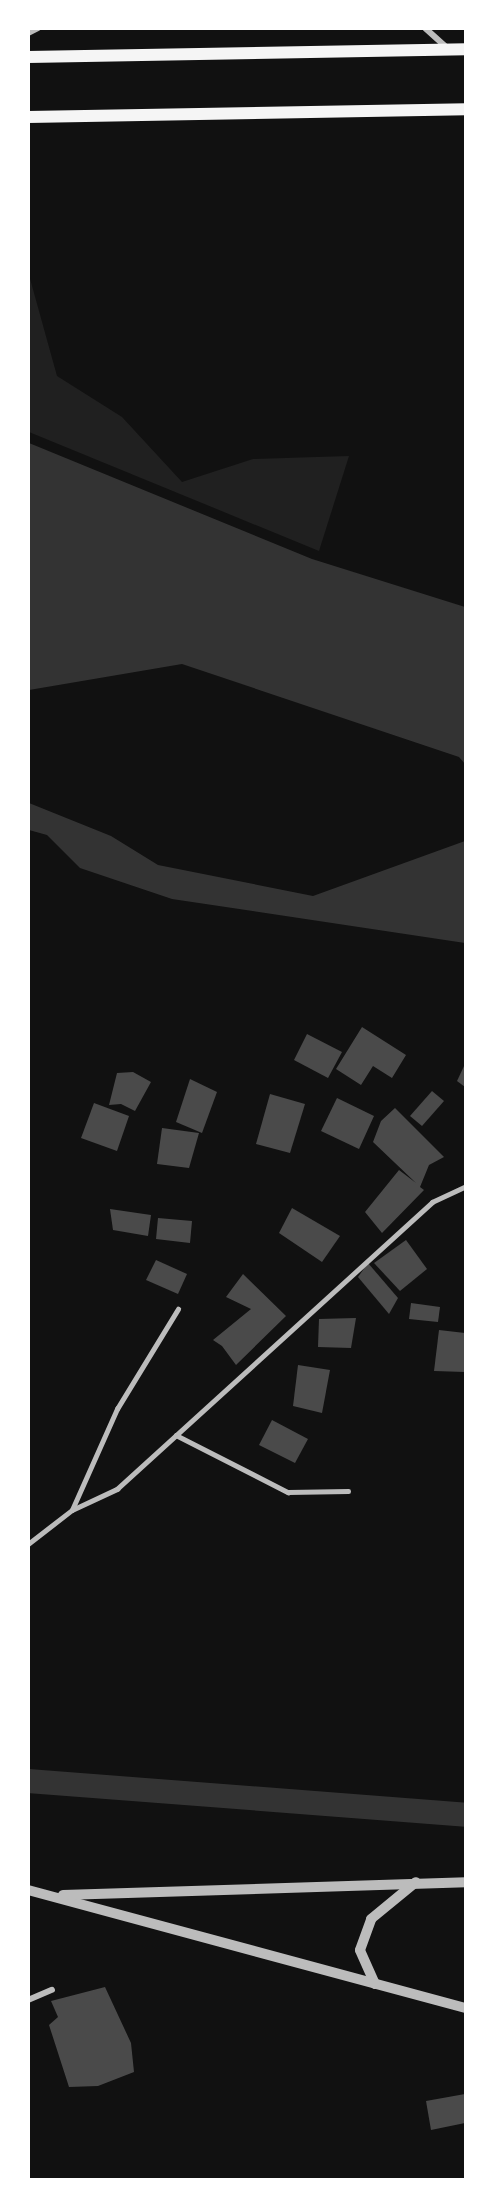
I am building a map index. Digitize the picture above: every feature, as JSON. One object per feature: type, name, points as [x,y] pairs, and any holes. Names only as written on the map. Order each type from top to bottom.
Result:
[{"type":"main road","points":[[28,57],[465,49]]},
{"type":"main road","points":[[28,117],[465,109]]},
{"type":"street","points":[[28,33],[38,28]]},
{"type":"street","points":[[425,28],[449,49]]},
{"type":"street","points":[[375,1984],[360,1950],[371,1919],[416,1882]]},
{"type":"street","points":[[54,1896],[465,1882]]},
{"type":"street","points":[[28,1890],[465,2008]]},
{"type":"street","points":[[28,2000],[52,1990]]},
{"type":"lane","points":[[28,1544],[72,1510],[117,1489],[334,1295],[432,1202],[465,1186]]},
{"type":"lane","points":[[72,1510],[117,1409],[177,1308]]},
{"type":"lane","points":[[176,1435],[288,1492],[348,1491]]},
{"type":"shaded area","points":[[29,275],[57,376],[122,417],[182,482],[253,459],[349,456],[319,551],[29,432]]},
{"type":"shaded area","points":[[29,443],[312,559],[465,607],[465,764],[459,757],[182,664],[29,690]]},
{"type":"shaded area","points":[[29,803],[111,836],[158,865],[313,896],[465,841],[465,943],[172,899],[80,868],[47,835],[29,830]]},
{"type":"building","points":[[362,1027],[406,1055],[392,1078],[373,1066],[361,1085],[336,1069]]},
{"type":"building","points":[[307,1034],[342,1052],[328,1078],[294,1060]]},
{"type":"building","points":[[465,1064],[465,1087],[457,1081]]},
{"type":"building","points":[[133,1072],[151,1082],[135,1111],[121,1104],[109,1105],[117,1073]]},
{"type":"building","points":[[190,1079],[217,1092],[202,1133],[176,1122]]},
{"type":"building","points":[[432,1091],[444,1101],[422,1126],[410,1116]]},
{"type":"building","points":[[270,1094],[305,1104],[290,1153],[256,1144]]},
{"type":"building","points":[[337,1098],[374,1116],[359,1149],[321,1131]]},
{"type":"building","points":[[94,1103],[129,1116],[117,1151],[81,1138]]},
{"type":"building","points":[[395,1108],[444,1157],[429,1165],[420,1187],[424,1190],[382,1233],[365,1212],[399,1170],[416,1183],[373,1142],[381,1121]]},
{"type":"building","points":[[162,1128],[199,1133],[189,1168],[157,1164]]},
{"type":"building","points":[[292,1208],[340,1236],[322,1262],[279,1233]]},
{"type":"building","points":[[110,1209],[151,1215],[148,1236],[113,1230]]},
{"type":"building","points":[[158,1218],[192,1221],[190,1243],[156,1239]]},
{"type":"building","points":[[406,1240],[427,1269],[400,1291],[374,1263]]},
{"type":"building","points":[[156,1260],[187,1274],[178,1294],[146,1280]]},
{"type":"building","points":[[368,1263],[398,1298],[389,1314],[358,1277]]},
{"type":"building","points":[[243,1274],[286,1316],[236,1365],[222,1346],[213,1340],[251,1309],[226,1297]]},
{"type":"building","points":[[411,1303],[440,1307],[438,1322],[409,1319]]},
{"type":"building","points":[[356,1318],[351,1348],[318,1347],[319,1319]]},
{"type":"building","points":[[439,1330],[465,1333],[465,1372],[434,1371]]},
{"type":"building","points":[[298,1365],[330,1370],[322,1413],[293,1406]]},
{"type":"building","points":[[272,1420],[308,1439],[295,1463],[259,1445]]},
{"type":"building","points":[[105,1987],[131,2043],[134,2072],[98,2086],[69,2087],[49,2025],[58,2017],[51,2001]]},
{"type":"building","points":[[465,2094],[465,2123],[431,2130],[426,2101]]},
{"type":"waterway","points":[[28,1781],[466,1815]]}]
